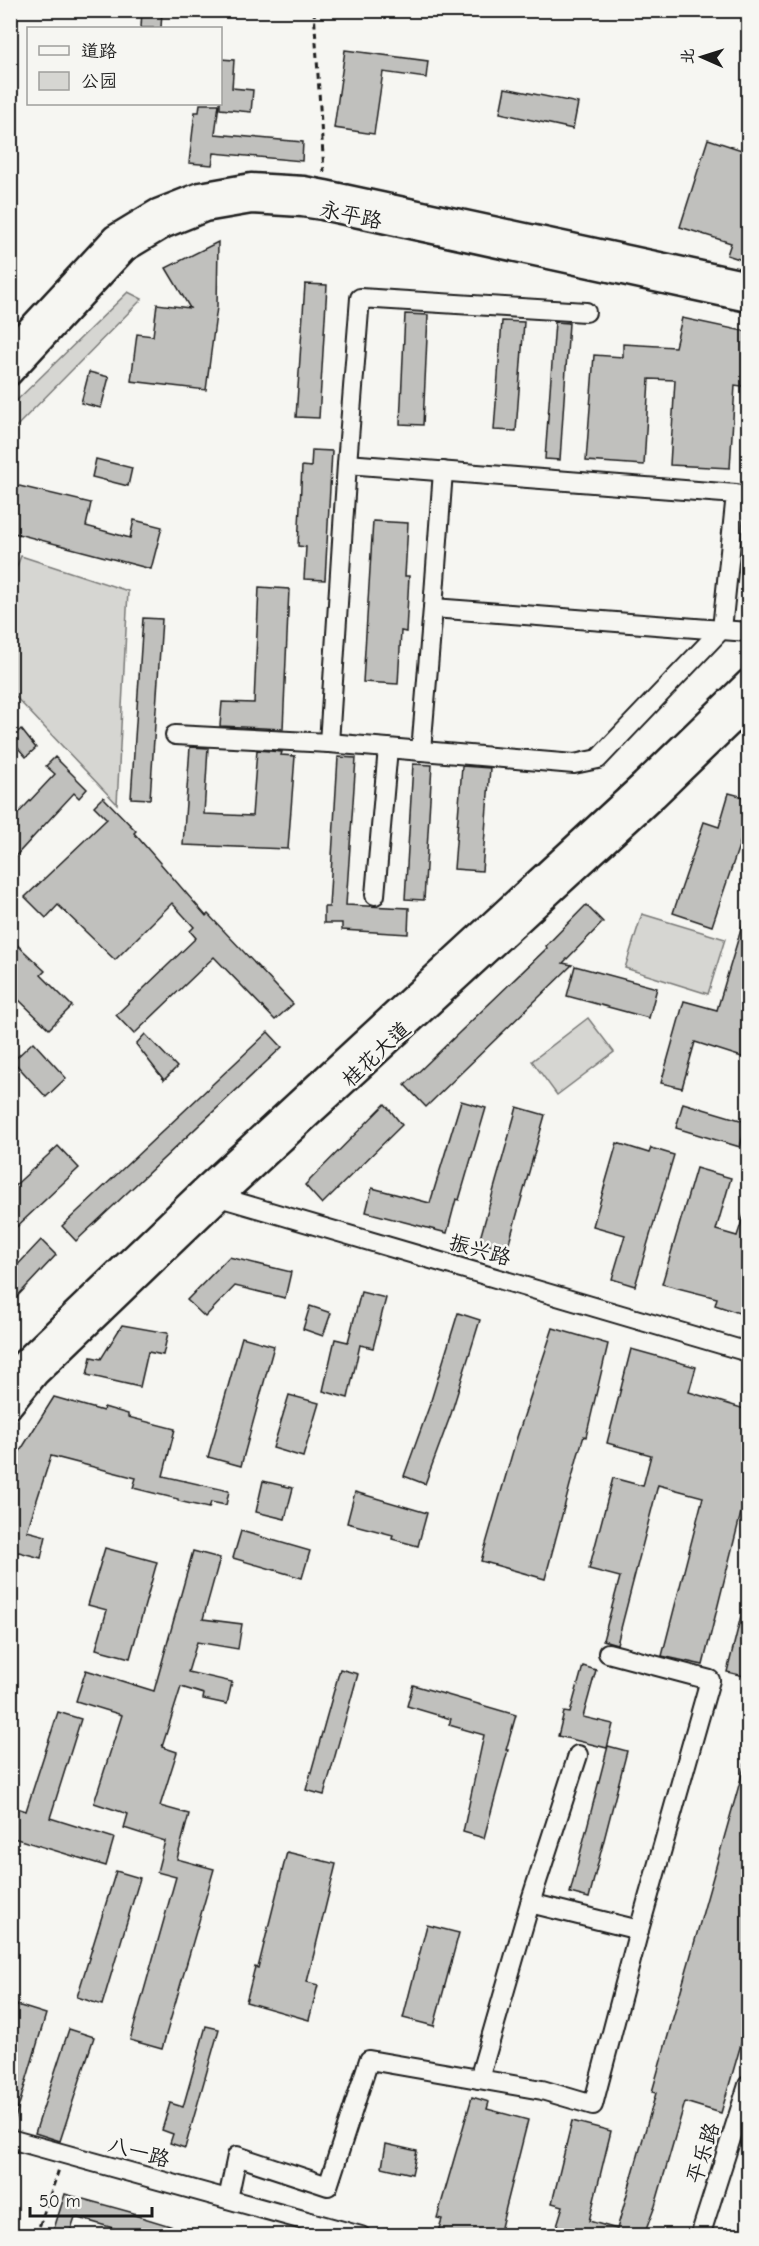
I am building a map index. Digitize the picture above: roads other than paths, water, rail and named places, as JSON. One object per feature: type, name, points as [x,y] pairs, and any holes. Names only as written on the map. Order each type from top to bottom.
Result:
[{"type":"main road","name":"永平路","points":[[10,349],[114,237],[157,211],[201,194],[252,185],[304,188],[325,192],[748,283]]},
{"type":"main road","name":"永平路","points":[[10,374],[125,250],[165,226],[205,210],[252,202],[322,208],[748,300]]},
{"type":"main road","name":"桂花大道","points":[[10,1407],[37,1374],[210,1195],[748,681]]},
{"type":"main road","name":"桂花大道","points":[[10,1378],[24,1361],[655,797],[748,706]]},
{"type":"street","points":[[329,743],[360,298],[586,312]]},
{"type":"street","points":[[175,735],[329,743],[574,764],[598,759],[722,630],[736,494],[347,464]]},
{"type":"street","points":[[422,751],[443,471]]},
{"type":"street","points":[[433,608],[748,632]]},
{"type":"street","points":[[375,894],[388,748]]},
{"type":"street","name":"振兴路","points":[[210,1195],[748,1352]]},
{"type":"street","points":[[228,2199],[237,2157],[328,2186],[369,2060],[542,2091],[593,2105],[639,1930],[710,1680],[608,1653]]},
{"type":"street","points":[[479,2079],[530,1903],[578,1755]]},
{"type":"street","points":[[530,1903],[639,1930]]},
{"type":"street","name":"平乐路","points":[[700,2235],[748,2085]]},
{"type":"street","name":"八一路","points":[[10,2139],[361,2235]]}]
